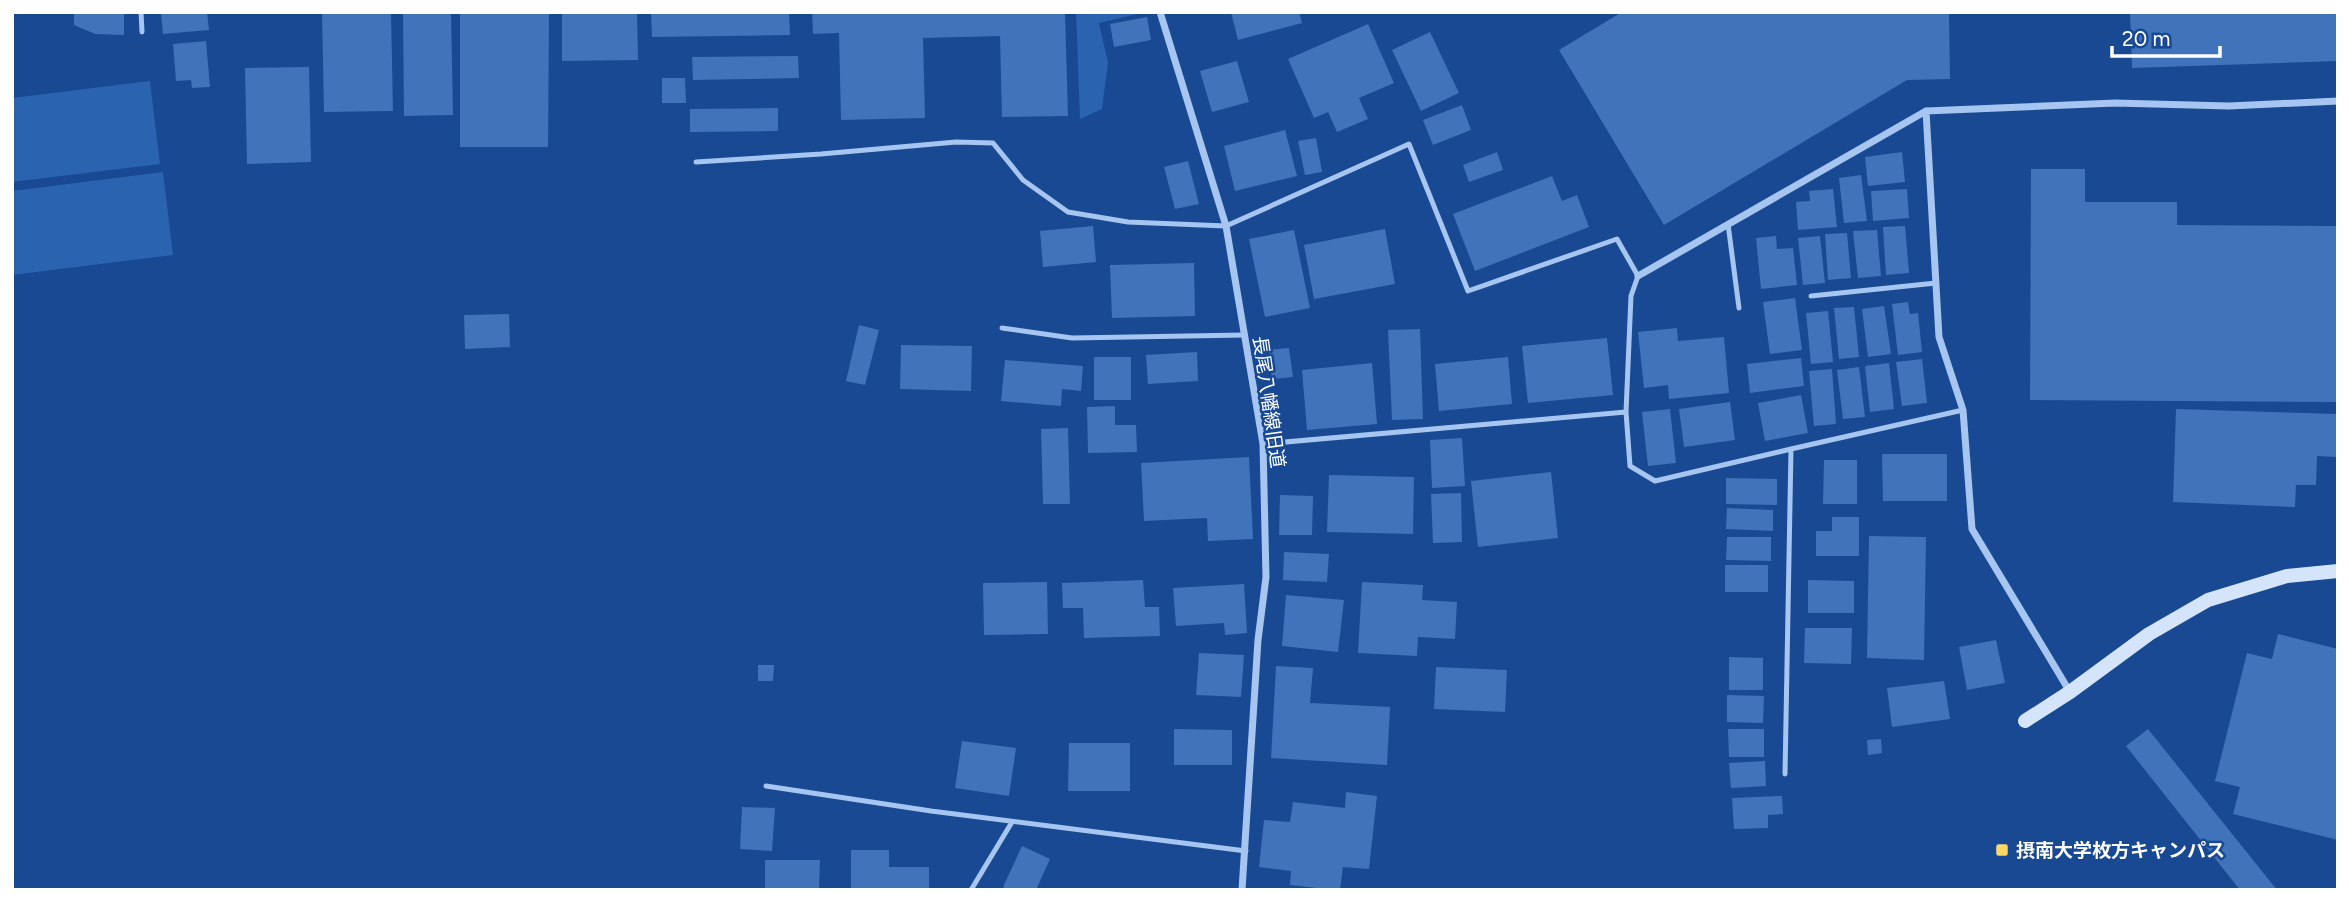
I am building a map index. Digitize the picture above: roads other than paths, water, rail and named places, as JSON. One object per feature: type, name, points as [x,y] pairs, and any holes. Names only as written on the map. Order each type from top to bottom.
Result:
[{"type":"street","name":"長尾八幡線旧道","points":[[1160,12],[1226,226],[1263,444],[1266,577],[1258,640],[1242,890]]},
{"type":"street","points":[[1638,276],[1926,111],[2115,103],[2229,106],[2338,101]]},
{"type":"street","points":[[1926,111],[1939,337],[1963,410],[1972,529],[2070,692]]},
{"type":"street","points":[[2025,722],[2149,634],[2208,600],[2287,576],[2338,571]]},
{"type":"lane","points":[[141,12],[142,32]]},
{"type":"lane","points":[[696,162],[956,142],[993,143],[1023,180],[1068,212],[1128,222],[1226,226],[1409,144],[1468,291],[1617,239],[1638,276],[1631,296],[1626,412],[1630,466],[1655,481],[1963,410]]},
{"type":"lane","points":[[1728,224],[1739,308]]},
{"type":"lane","points":[[1811,296],[1936,283]]},
{"type":"lane","points":[[1002,328],[1072,338],[1244,335]]},
{"type":"lane","points":[[1263,444],[1626,412]]},
{"type":"lane","points":[[1785,774],[1791,449]]},
{"type":"lane","points":[[766,786],[1012,822],[1246,851]]},
{"type":"lane","points":[[971,890],[1012,822]]},
{"type":"place","name":"摂南大学枚方キャンパス","points":[[2002,850]]}]
